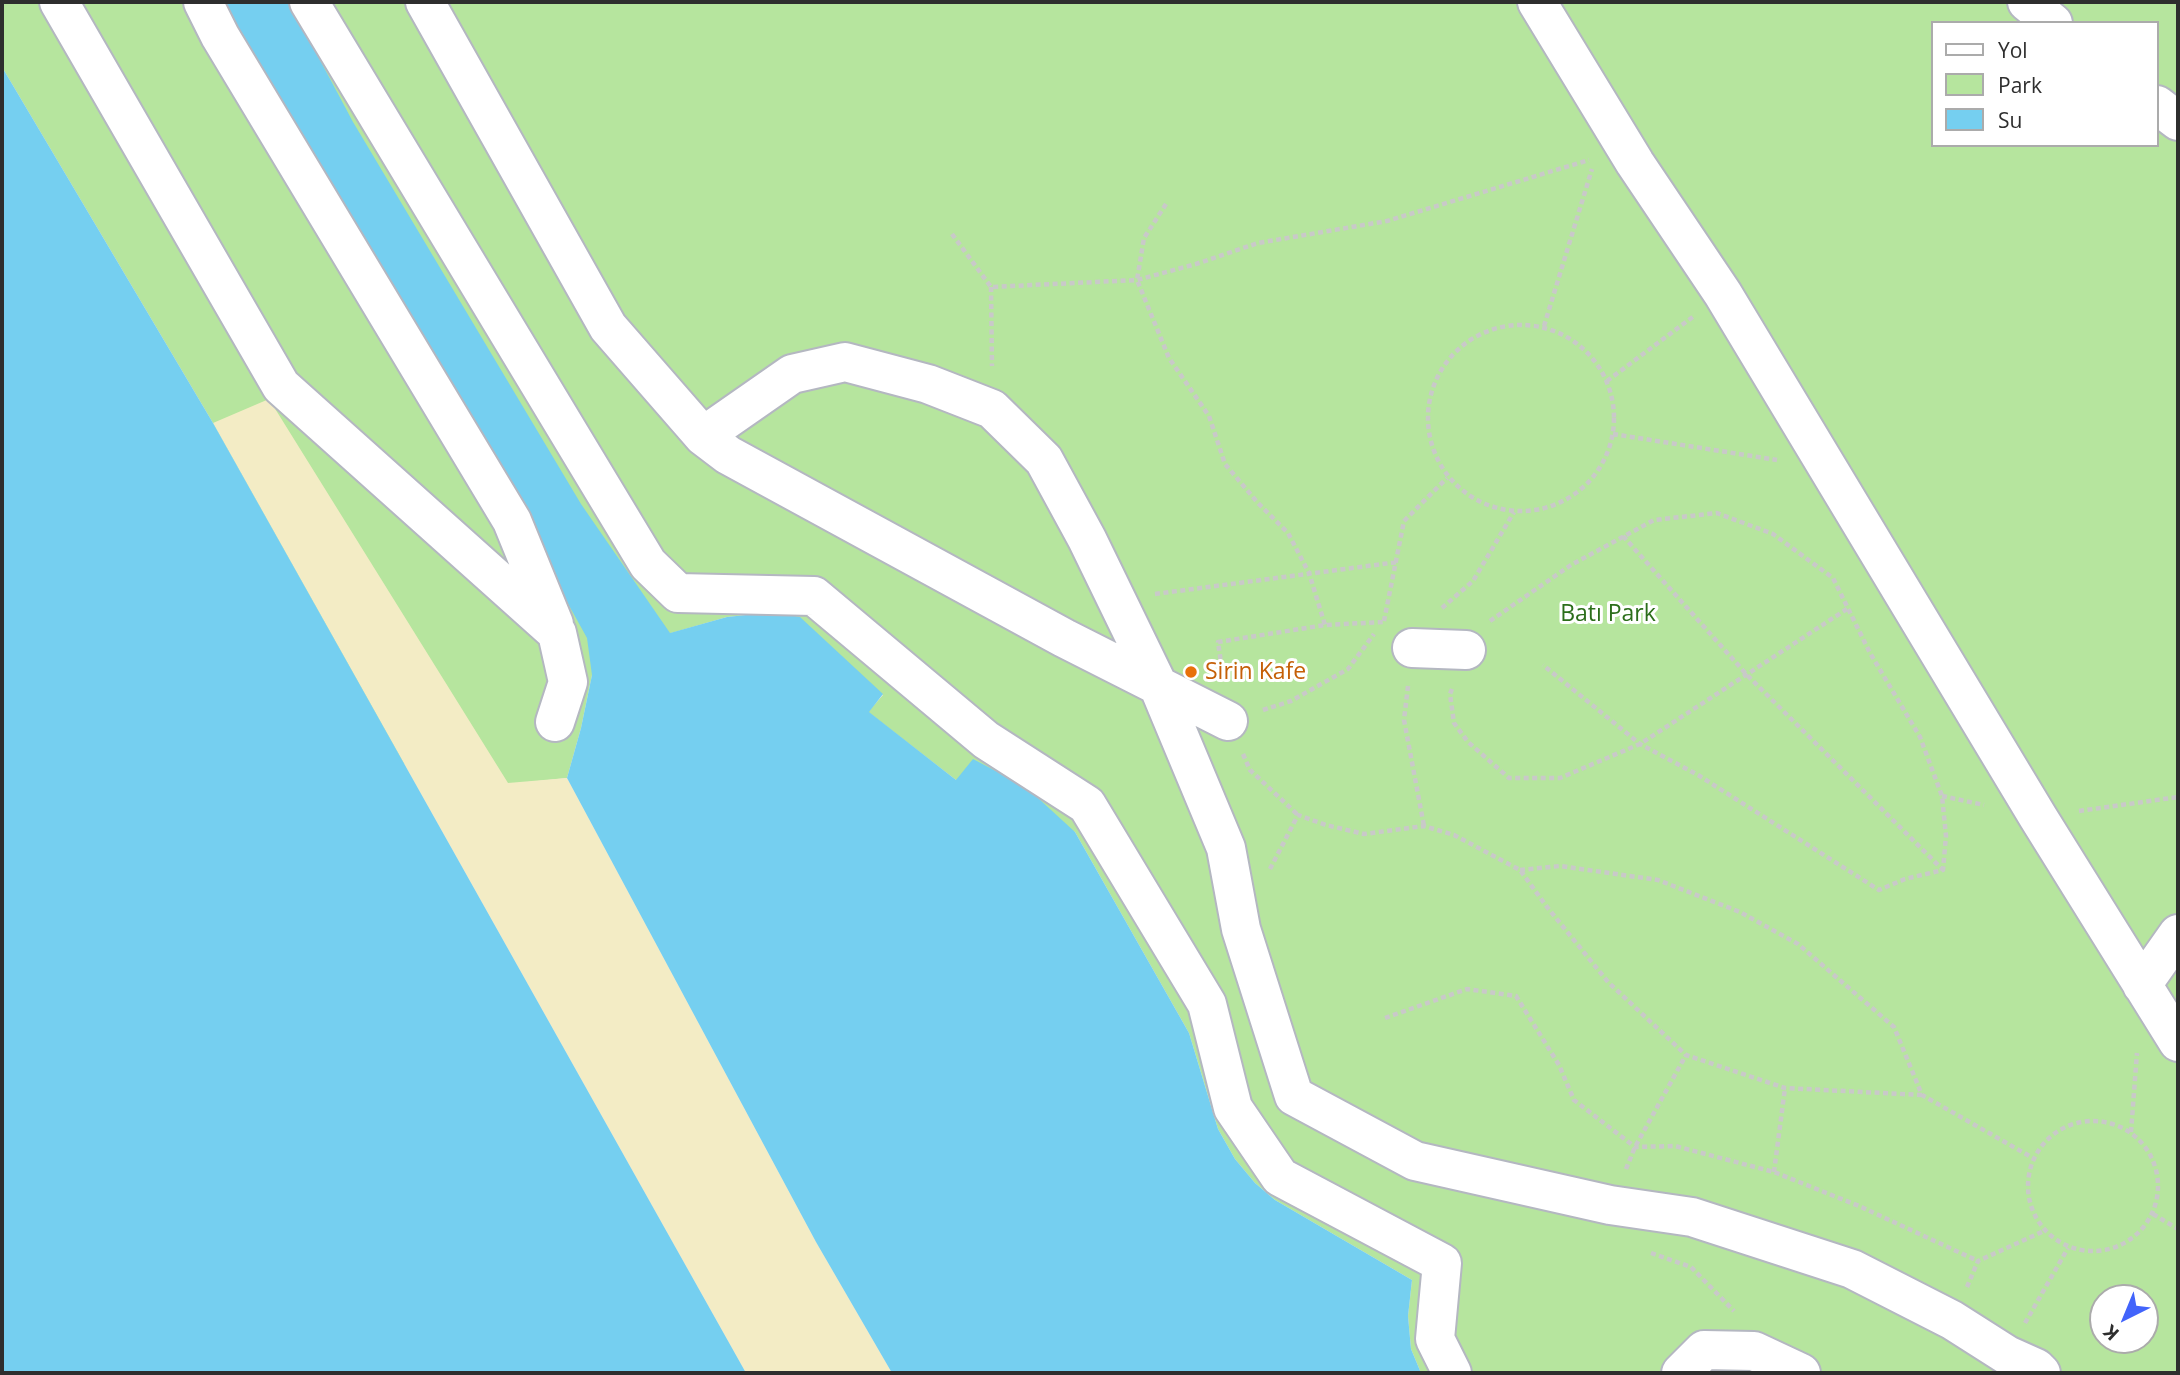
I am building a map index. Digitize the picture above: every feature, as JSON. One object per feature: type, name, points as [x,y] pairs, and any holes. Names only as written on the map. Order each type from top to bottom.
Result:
[{"type":"street","points":[[60,2],[281,386],[557,633]]},
{"type":"street","points":[[204,2],[220,36],[512,521],[557,633],[568,682],[555,722]]},
{"type":"street","points":[[309,2],[648,564],[678,593],[814,596],[986,740],[1087,805],[1207,1004],[1233,1108],[1280,1177],[1443,1263],[1434,1339],[1452,1373]]},
{"type":"street","points":[[425,2],[608,327],[703,436],[728,455],[1064,638],[1228,721]]},
{"type":"street","points":[[1537,2],[1635,163],[1723,294],[1826,468],[2178,1042]]},
{"type":"street","points":[[2027,2],[2051,21]]},
{"type":"street","points":[[2159,107],[2178,121]]},
{"type":"street","points":[[703,436],[792,374],[845,362],[928,384],[992,409],[1044,460],[1087,539],[1157,683],[1226,848],[1241,929],[1294,1096],[1415,1161],[1610,1205],[1692,1217],[1852,1269],[1952,1320],[2041,1373]]},
{"type":"street","points":[[1415,635],[1466,650]]},
{"type":"street","points":[[2142,985],[2178,934]]},
{"type":"street","points":[[1681,1373],[1704,1350],[1754,1352],[1801,1373]]},
{"type":"path","points":[[991,287],[1138,280],[1258,243],[1387,221],[1595,158],[1544,326]]},
{"type":"path","points":[[1166,204],[1144,238],[1138,280],[1169,358],[1209,416],[1225,464],[1288,533],[1309,573],[1325,625]]},
{"type":"path","points":[[952,234],[991,287],[992,409]]},
{"type":"path","points":[[1607,381],[1723,294]]},
{"type":"path","points":[[1497,326],[1544,326],[1582,346],[1607,381],[1614,407],[1613,434],[1601,466],[1578,492],[1548,508],[1514,512],[1477,502],[1447,478],[1427,435],[1430,388],[1455,348],[1497,326]]},
{"type":"path","points":[[1613,434],[1826,468]]},
{"type":"path","points":[[1228,721],[1291,701],[1348,669],[1384,621],[1398,562],[1404,521],[1447,478]]},
{"type":"path","points":[[1424,826],[1404,720],[1415,635],[1472,581],[1514,512]]},
{"type":"path","points":[[1847,609],[1640,744],[1560,778],[1509,778],[1468,742],[1454,723],[1450,694],[1466,650],[1488,622],[1571,565],[1654,520],[1717,513],[1773,534],[1833,578],[1847,609],[1920,737],[1942,796],[1946,836],[1943,870]]},
{"type":"path","points":[[1623,536],[1747,675],[1943,870]]},
{"type":"path","points":[[1116,599],[1398,562]]},
{"type":"path","points":[[1415,635],[1384,621],[1325,625],[1218,642],[1228,721],[1250,770],[1298,815],[1364,834],[1424,826],[1454,835],[1520,870],[1608,982],[1686,1055],[1785,1088],[1922,1095],[2033,1158]]},
{"type":"path","points":[[1543,665],[1640,744],[1698,775],[1880,890],[1905,879],[1943,870]]},
{"type":"path","points":[[1269,872],[1298,815]]},
{"type":"path","points":[[1520,870],[1560,866],[1658,880],[1740,912],[1798,944],[1894,1027],[1922,1095]]},
{"type":"path","points":[[1385,1018],[1467,989],[1516,996],[1559,1065],[1574,1100],[1635,1147],[1675,1146],[1774,1172],[1859,1206],[1978,1261]]},
{"type":"path","points":[[2131,1132],[2137,1052]]},
{"type":"path","points":[[1610,1205],[1635,1147],[1686,1055]]},
{"type":"path","points":[[1774,1172],[1785,1088]]},
{"type":"path","points":[[2105,1121],[2131,1132],[2157,1169],[2153,1214],[2138,1234],[2117,1248],[2093,1252],[2068,1248],[2044,1231],[2027,1196],[2033,1158],[2051,1135],[2076,1122],[2105,1121]]},
{"type":"path","points":[[2153,1214],[2178,1229]]},
{"type":"path","points":[[1952,1320],[1978,1261],[2044,1231]]},
{"type":"path","points":[[2007,1355],[2068,1248]]},
{"type":"path","points":[[1643,1250],[1691,1267],[1745,1322],[1754,1352]]},
{"type":"green space","name":"Batı Park","points":[[2,2],[2178,2],[2178,1373],[1421,1373],[1411,1349],[1408,1316],[1412,1280],[1275,1200],[1255,1183],[1235,1159],[1218,1129],[1189,1033],[1075,832],[956,780],[868,712],[883,695],[774,612],[727,617],[671,633],[592,675],[567,778],[508,784],[404,764],[213,423],[2,67]]},
{"type":"sand","points":[[269,399],[508,783],[567,778],[816,1242],[892,1373],[746,1373],[213,423]]},
{"type":"water","points":[[219,2],[289,2],[353,122],[581,504],[670,633],[727,617],[774,612],[800,617],[883,694],[869,712],[956,780],[973,759],[1026,787],[1075,832],[1189,1033],[1218,1129],[1235,1159],[1255,1183],[1275,1200],[1412,1280],[1408,1316],[1411,1349],[1421,1373],[892,1373],[816,1242],[567,778],[592,675],[587,638],[408,314]]},
{"type":"water","points":[[2,67],[213,423],[746,1373],[2,1373]]},
{"type":"place","name":"Sirin Kafe","points":[[1191,672]]}]
